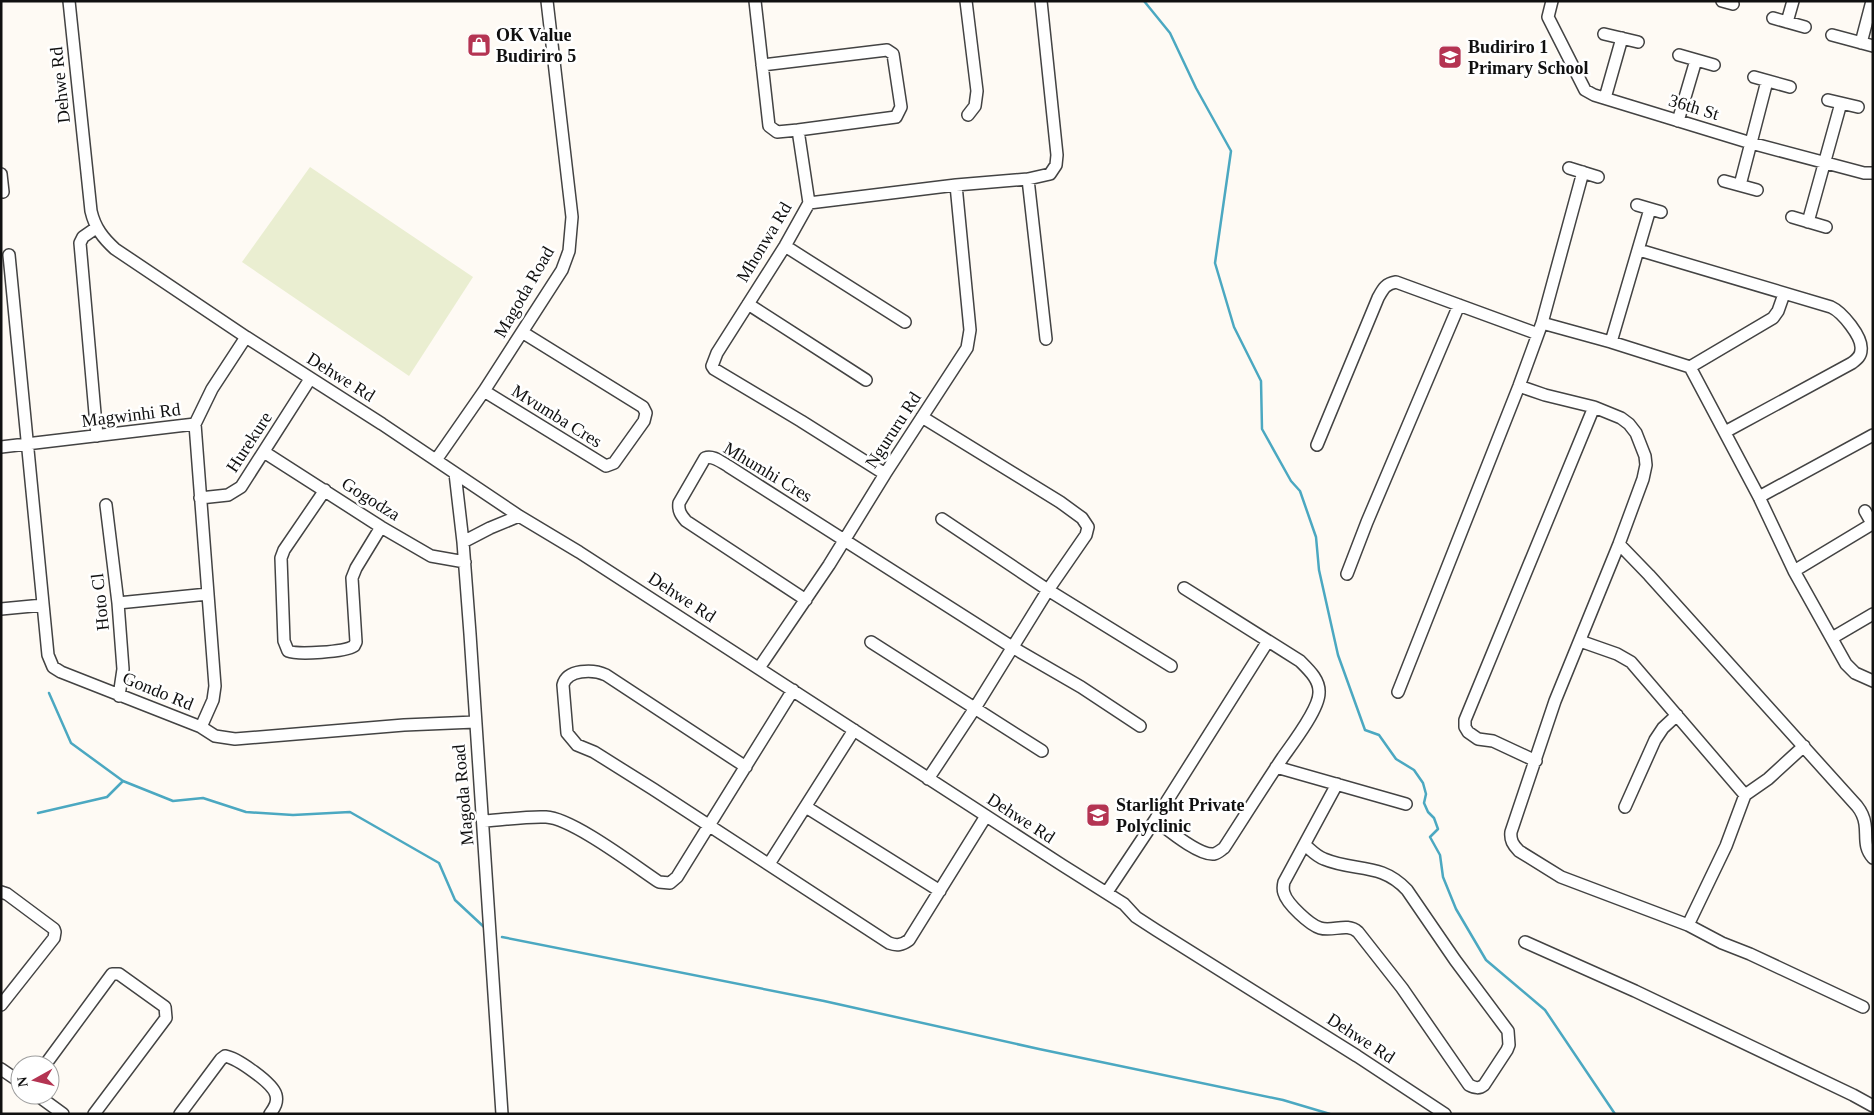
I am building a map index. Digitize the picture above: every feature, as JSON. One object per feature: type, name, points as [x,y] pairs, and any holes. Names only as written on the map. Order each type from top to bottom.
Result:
[{"type":"street","name":"Dehwe Rd","points":[[69,1],[91,211],[96,228],[115,249],[519,516],[579,552],[928,779],[1107,892],[1124,904],[1136,917],[1357,1056],[1445,1114]]},
{"type":"street","name":"Magoda Road","points":[[436,460],[484,391],[567,260],[572,237],[572,217],[547,1]]},
{"type":"street","points":[[755,1],[762,66],[769,126],[777,132],[798,130],[896,117],[900,112],[901,107],[893,54],[886,50],[762,66]]},
{"type":"street","points":[[966,1],[977,91],[975,106],[968,115]]},
{"type":"street","points":[[808,203],[956,185],[1028,179],[1050,174],[1056,165],[1058,155],[1042,1]]},
{"type":"street","name":"36th St","points":[[1552,1],[1548,17],[1585,90],[1605,98],[1750,143],[1864,174],[1873,173]]},
{"type":"street","points":[[1722,1],[1733,4]]},
{"type":"street","points":[[1787,22],[1793,1]]},
{"type":"street","points":[[1832,36],[1867,45],[1872,1]]},
{"type":"street","points":[[1773,18],[1805,27]]},
{"type":"street","points":[[1604,34],[1638,42]]},
{"type":"street","points":[[1605,98],[1622,38]]},
{"type":"street","points":[[1680,55],[1714,65]]},
{"type":"street","points":[[1678,121],[1696,60]]},
{"type":"street","points":[[1754,78],[1790,87]]},
{"type":"street","points":[[1740,185],[1767,81]]},
{"type":"street","points":[[1828,100],[1858,107]]},
{"type":"street","points":[[1808,222],[1841,103]]},
{"type":"street","name":"Mhonwa Rd","points":[[798,130],[808,203],[785,246],[712,366],[885,474]]},
{"type":"street","points":[[1569,168],[1598,177]]},
{"type":"street","points":[[1398,692],[1519,386],[1540,328],[1583,172]]},
{"type":"street","points":[[1,174],[4,192]]},
{"type":"street","points":[[1028,179],[1046,339]]},
{"type":"street","points":[[1724,181],[1757,190]]},
{"type":"street","name":"Ngururu Rd","points":[[759,668],[806,600],[964,352],[969,340],[970,330],[956,185]]},
{"type":"street","points":[[1612,342],[1639,250],[1656,210],[1637,205]]},
{"type":"street","points":[[1792,218],[1826,227]]},
{"type":"street","points":[[96,228],[83,237],[80,243],[97,436]]},
{"type":"street","points":[[785,246],[906,322]]},
{"type":"street","points":[[1639,250],[1784,294],[1824,304],[1838,310],[1858,339],[1861,353],[1852,363],[1725,432]]},
{"type":"street","name":"Gondo Rd","points":[[9,255],[26,446],[48,655],[53,667],[120,696],[201,727],[215,736],[236,739],[404,725],[475,722]]},
{"type":"street","points":[[1317,445],[1378,298],[1385,286],[1396,282],[1459,305],[1540,328],[1612,342],[1690,367],[1759,497],[1794,571],[1846,664],[1855,673],[1873,681]]},
{"type":"street","points":[[1690,367],[1773,318],[1778,311],[1784,294]]},
{"type":"street","points":[[748,304],[866,380]]},
{"type":"street","points":[[1347,574],[1367,522],[1459,305]]},
{"type":"street","name":"Mvumba Cres","points":[[484,391],[606,466],[614,463],[644,421],[646,413],[643,407],[522,332]]},
{"type":"street","name":"Magwinhi Rd","points":[[1,447],[26,446],[195,424],[212,389],[246,337]]},
{"type":"street","name":"Hurekure","points":[[200,498],[228,495],[236,491],[264,452],[310,378]]},
{"type":"street","points":[[1519,386],[1545,395],[1594,407],[1621,418],[1636,433],[1644,456],[1646,473],[1556,701],[1510,839],[1519,850],[1561,877],[1688,925],[1722,943],[1750,954],[1863,1007]]},
{"type":"street","points":[[1536,761],[1493,740],[1478,738],[1468,732],[1465,720],[1594,407]]},
{"type":"street","points":[[922,417],[1060,502],[1086,522],[1088,527],[1086,535],[1048,590],[975,708],[928,779]]},
{"type":"street","points":[[195,424],[216,686],[213,700],[201,727]]},
{"type":"street","points":[[1759,497],[1873,435]]},
{"type":"street","name":"Gogodza","points":[[264,452],[381,527],[431,556],[464,562]]},
{"type":"street","name":"Mhumhi Cres","points":[[806,600],[686,521],[681,515],[678,510],[679,503],[705,458],[709,456],[715,458],[844,539]]},
{"type":"street","name":"Magoda Road","points":[[455,473],[463,542],[475,722],[484,821],[502,1114]]},
{"type":"street","points":[[325,490],[284,550],[281,558],[284,641],[288,651],[297,653],[345,650],[354,646],[356,642],[352,578],[381,527]]},
{"type":"street","name":"Hoto Cl","points":[[106,505],[118,603],[123,669],[120,696]]},
{"type":"street","points":[[1794,571],[1873,525],[1865,511]]},
{"type":"street","points":[[463,542],[519,516]]},
{"type":"street","points":[[942,519],[1048,590],[1171,666]]},
{"type":"street","points":[[844,539],[1012,648],[1080,687],[1140,726]]},
{"type":"street","points":[[1619,544],[1804,746],[1862,814],[1865,823],[1865,844],[1867,851],[1873,858]]},
{"type":"street","points":[[1155,820],[1198,850],[1207,854],[1219,852],[1224,848],[1316,707],[1320,691],[1311,671],[1300,662],[1184,588]]},
{"type":"street","points":[[118,603],[208,594]]},
{"type":"street","points":[[1,609],[43,605]]},
{"type":"street","points":[[1832,638],[1873,614]]},
{"type":"street","points":[[1107,892],[1155,820],[1268,641]]},
{"type":"street","points":[[1580,641],[1624,657],[1631,662],[1745,795]]},
{"type":"street","points":[[871,642],[1042,751]]},
{"type":"street","points":[[746,767],[606,675],[591,671],[575,673],[569,675],[564,680],[564,720],[567,733],[577,745],[594,752],[890,943],[896,945],[901,945],[909,940],[986,816]]},
{"type":"street","points":[[484,821],[546,817],[559,820],[574,827],[659,882],[670,883],[678,877],[793,690]]},
{"type":"street","points":[[1625,807],[1655,740],[1663,728],[1677,714]]},
{"type":"street","points":[[769,864],[854,730]]},
{"type":"street","points":[[1688,925],[1726,846],[1745,795],[1768,780],[1804,746]]},
{"type":"street","points":[[1276,767],[1406,804]]},
{"type":"street","points":[[1305,845],[1322,859],[1384,873],[1399,882],[1407,890],[1471,982],[1508,1031],[1509,1044],[1507,1050],[1484,1085],[1480,1088],[1469,1085],[1402,988],[1358,932],[1351,927],[1320,928],[1290,903],[1284,893],[1284,882],[1337,784]]},
{"type":"street","points":[[806,808],[940,891]]},
{"type":"street","points":[[1,892],[7,894],[54,928],[55,935],[1,1005]]},
{"type":"street","points":[[1525,942],[1635,991],[1853,1095],[1873,1108],[1871,1114]]},
{"type":"street","points":[[52,1055],[112,974],[119,974],[165,1007],[166,1018],[94,1114]]},
{"type":"street","points":[[180,1114],[220,1059],[225,1056],[260,1077],[274,1091],[276,1104],[270,1114]]},
{"type":"green space","points":[[310,167],[473,277],[409,376],[242,262]]},
{"type":"waterway","points":[[1144,1],[1170,33],[1196,88],[1231,151],[1215,263],[1234,327],[1261,381],[1262,429],[1291,481],[1300,491],[1316,537],[1319,570],[1338,655],[1365,730],[1379,735],[1396,759],[1414,770],[1423,783],[1426,794],[1424,803],[1428,812],[1434,818],[1438,829],[1430,837],[1440,855],[1443,877],[1456,909],[1486,960],[1545,1010],[1615,1114]]},
{"type":"waterway","points":[[49,693],[71,743],[123,781],[173,801],[203,798],[246,812],[293,815],[350,812],[439,863],[455,900],[484,927]]},
{"type":"waterway","points":[[38,813],[107,797],[123,781]]},
{"type":"waterway","points":[[502,937],[824,1001],[1039,1049],[1283,1100],[1330,1114]]},
{"type":"place","name":"OK Value Budiriro 5","points":[[479,45]]},
{"type":"place","name":"Budiriro 1 Primary School","points":[[1450,57]]},
{"type":"place","name":"Starlight Private Polyclinic","points":[[1098,815]]}]
